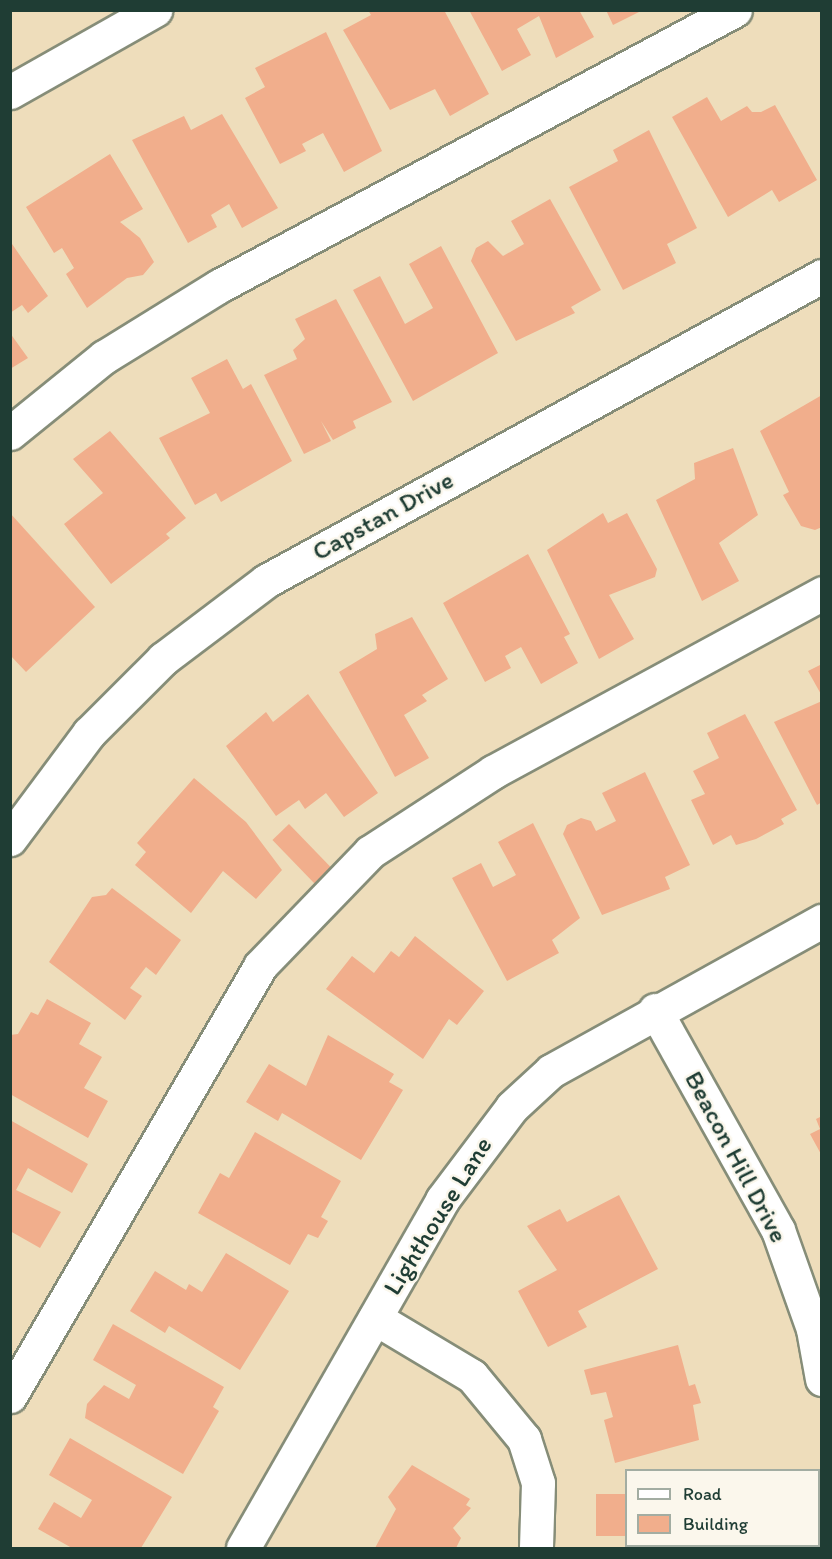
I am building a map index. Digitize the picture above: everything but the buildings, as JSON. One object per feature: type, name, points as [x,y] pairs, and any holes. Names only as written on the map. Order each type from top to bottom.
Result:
[{"type":"street","points":[[10,92],[156,10]]},
{"type":"street","points":[[10,433],[104,357],[219,286],[735,10]]},
{"type":"street","name":"Capstan Drive","points":[[10,838],[36,798],[130,692],[163,659],[266,581],[822,276]]},
{"type":"street","points":[[10,1396],[260,966],[370,852],[493,772],[822,592]]},
{"type":"street","name":"Lighthouse Lane","points":[[243,1548],[442,1200],[512,1107],[551,1071],[655,1010],[822,921]]},
{"type":"street","name":"Beacon Hill Drive","points":[[655,1010],[778,1230],[813,1329],[822,1379]]},
{"type":"street","points":[[375,1318],[472,1376],[512,1423],[538,1483],[536,1548]]}]
